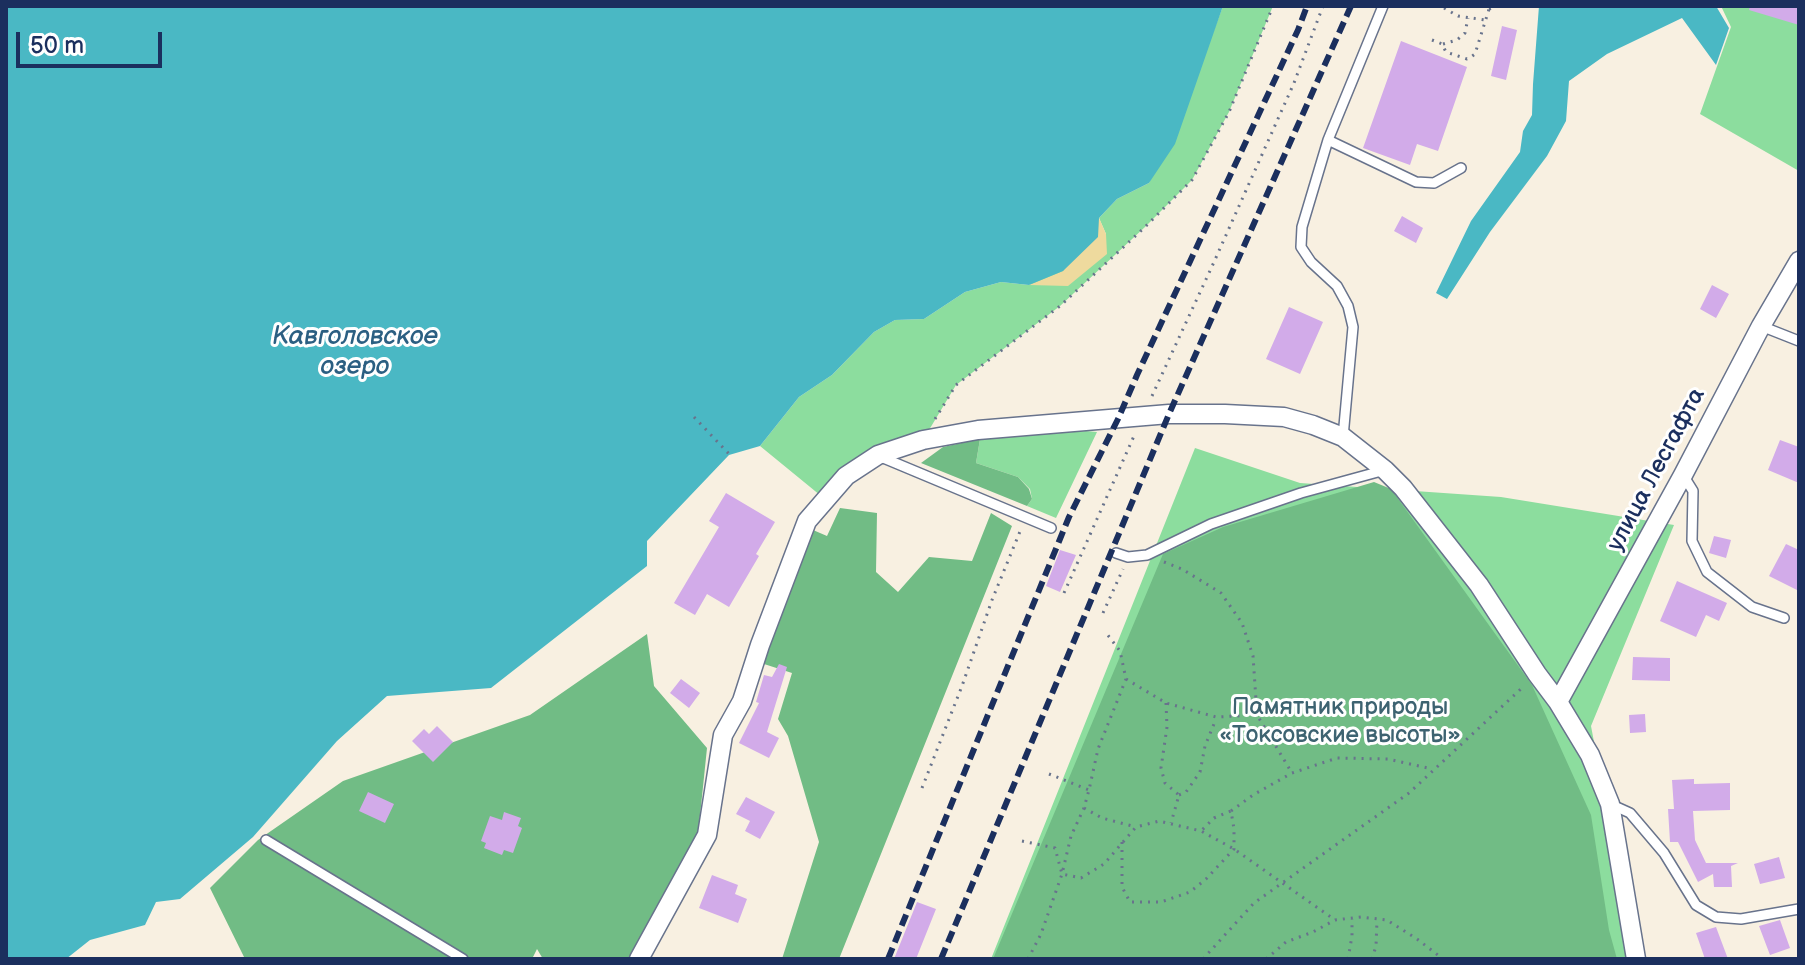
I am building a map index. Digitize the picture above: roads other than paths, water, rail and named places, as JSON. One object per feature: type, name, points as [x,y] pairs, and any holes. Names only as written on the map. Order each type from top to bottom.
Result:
[{"type":"street","name":"улица Лесгафта","points":[[1558,702],[1799,261]]},
{"type":"street","points":[[639,959],[707,835],[723,735],[742,701],[807,521],[846,476],[878,455],[923,440],[978,430],[1169,414],[1284,417],[1313,425],[1343,437],[1403,488],[1479,585],[1590,755],[1610,804],[1636,959]]},
{"type":"lane","points":[[1343,437],[1353,327],[1348,306],[1337,286],[1311,262],[1301,247],[1302,227],[1328,140],[1383,6]]},
{"type":"lane","points":[[1328,140],[1416,182],[1434,183],[1461,168]]},
{"type":"lane","points":[[1761,326],[1799,341]]},
{"type":"lane","points":[[878,455],[1051,528]]},
{"type":"lane","points":[[1116,553],[1128,557],[1147,555],[1211,524],[1301,493],[1385,470]]},
{"type":"lane","points":[[1683,475],[1693,491],[1692,541],[1707,572],[1752,607],[1784,618]]},
{"type":"lane","points":[[1610,804],[1630,813],[1664,853],[1696,905],[1716,917],[1741,919],[1799,909]]},
{"type":"lane","points":[[266,840],[463,959]]},
{"type":"water","name":"Кавголовское озеро","points":[[6,6],[1223,6],[1175,144],[1149,183],[1117,199],[1099,218],[1098,237],[1063,271],[1029,285],[1001,282],[965,292],[924,319],[895,320],[874,332],[832,375],[799,397],[760,446],[729,455],[647,541],[647,566],[491,688],[387,696],[337,741],[253,837],[180,899],[156,902],[145,925],[90,940],[66,959],[6,959]]},
{"type":"water","points":[[1539,6],[1716,6],[1729,28],[1716,65],[1682,18],[1607,54],[1569,81],[1566,121],[1547,156],[1490,232],[1447,299],[1436,293],[1471,221],[1520,152],[1523,131],[1532,115]]},
{"type":"railway","points":[[888,959],[1069,517],[1118,419],[1307,6]]},
{"type":"railway","points":[[941,959],[1169,414],[1351,6]]},
{"type":"park label","name":"Памятник природы «Токсовские высоты»","points":[[1340,722]]}]
